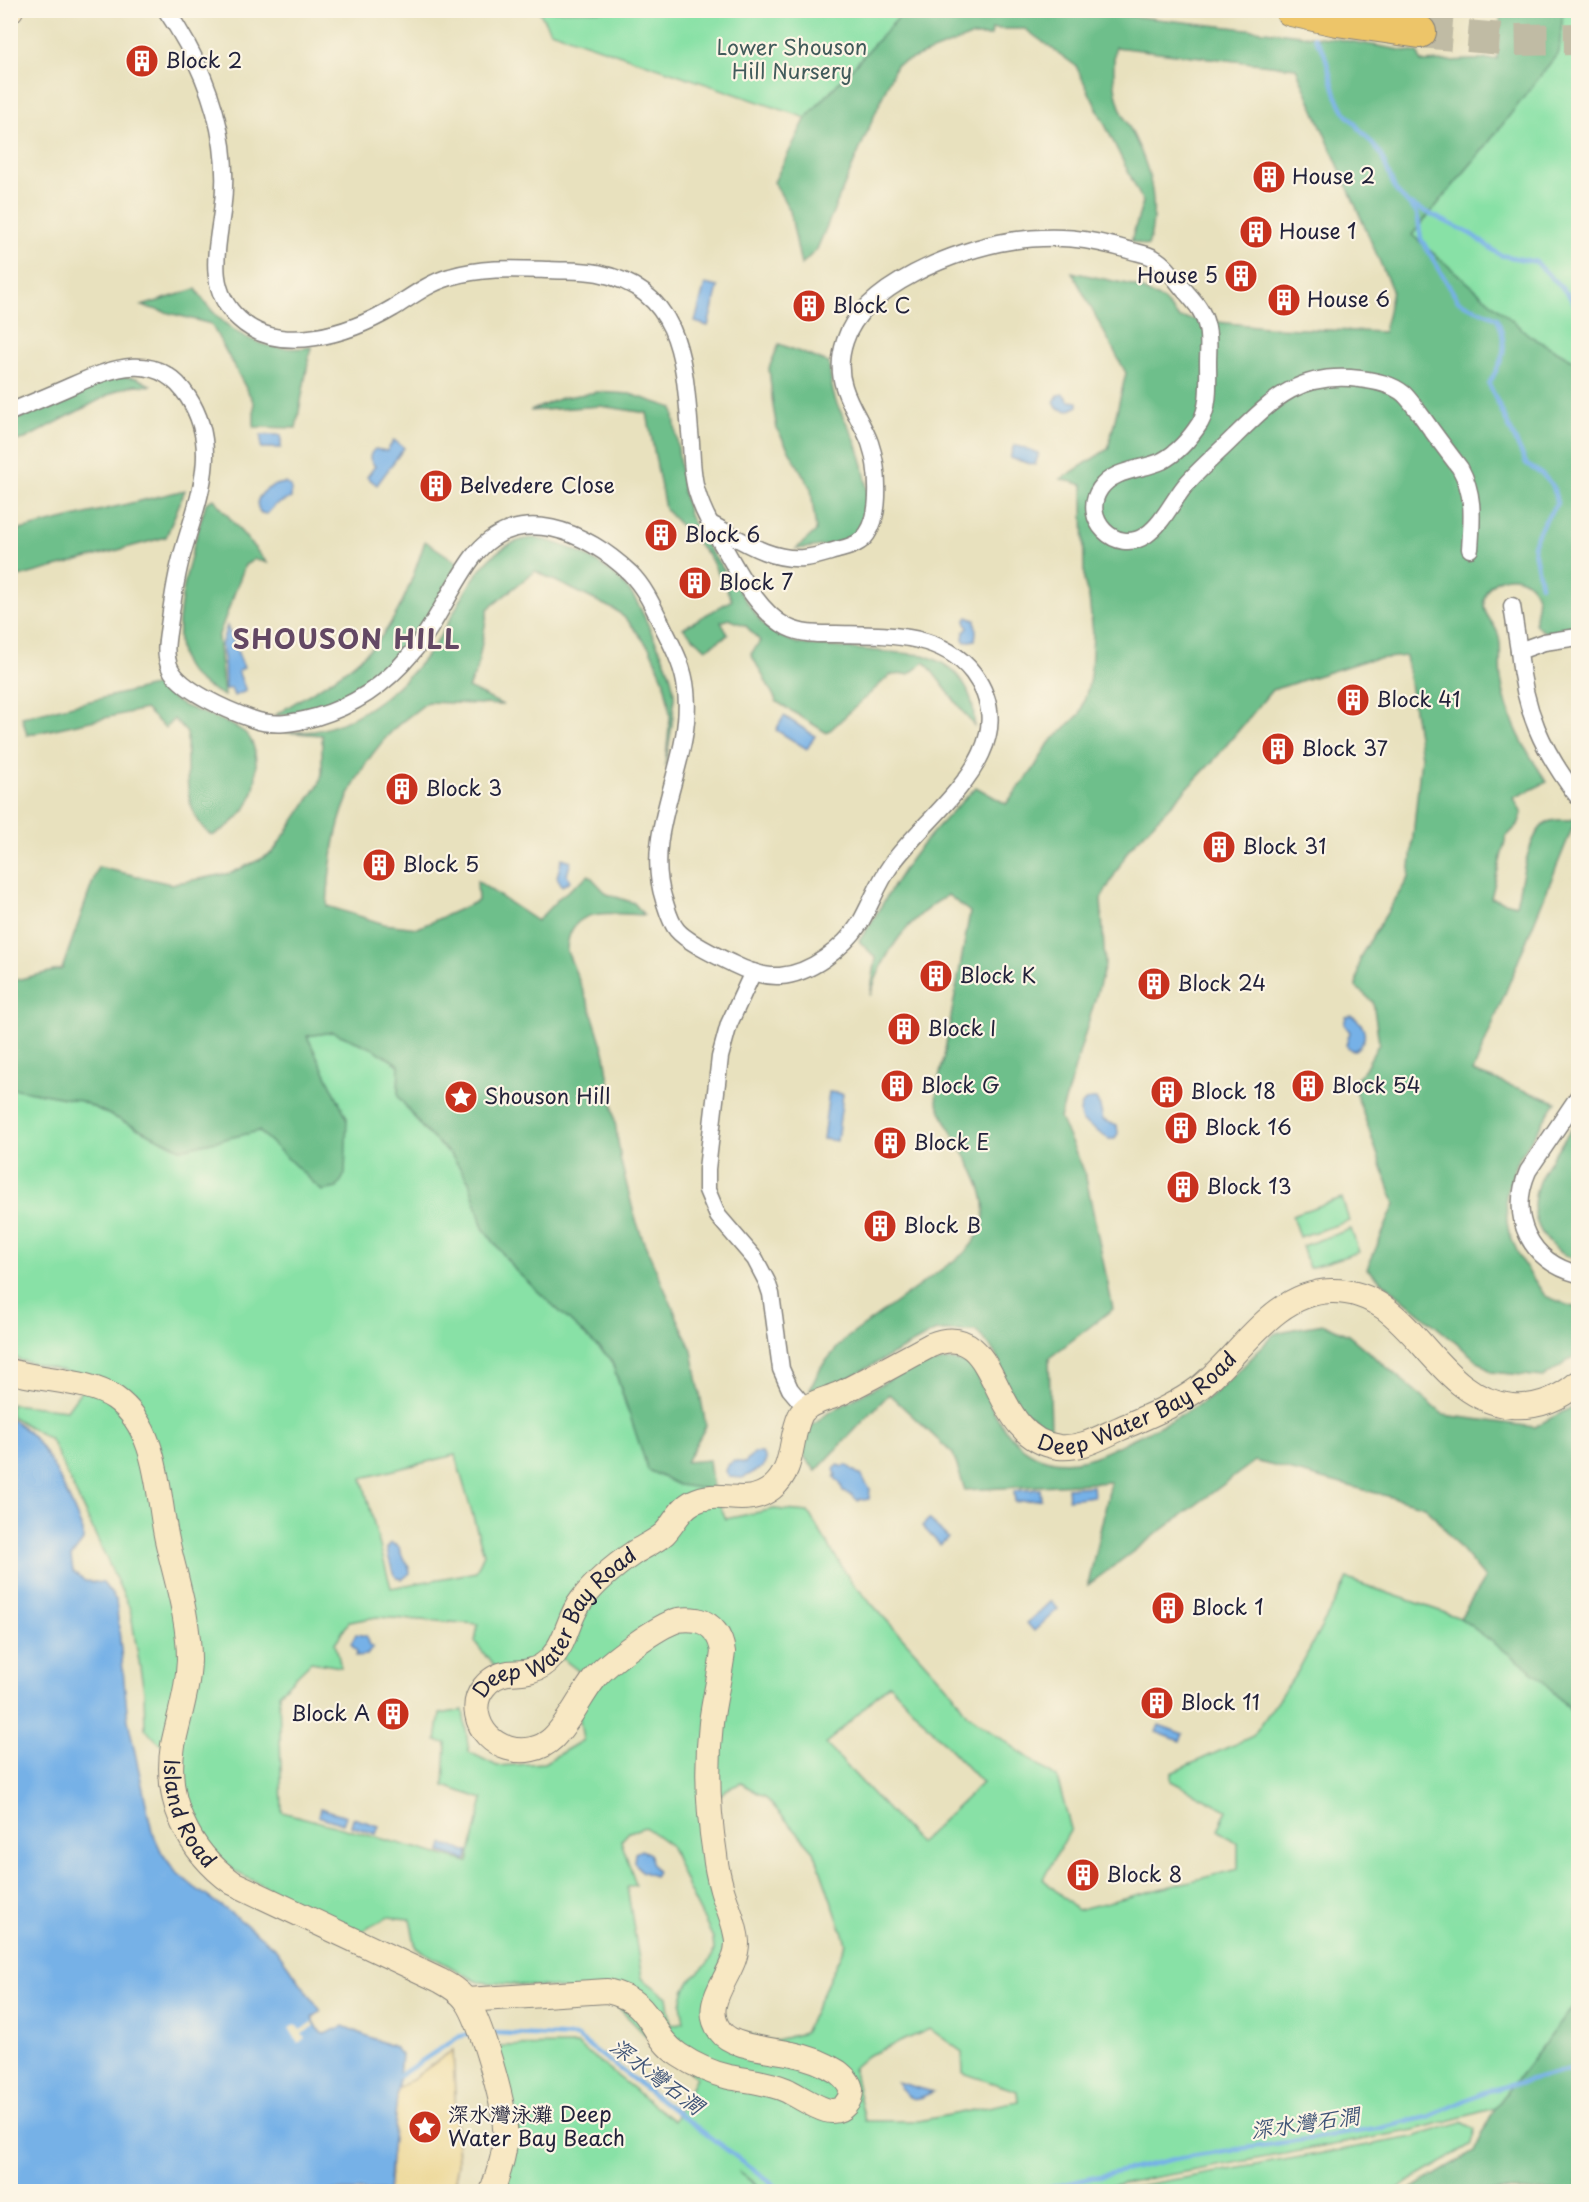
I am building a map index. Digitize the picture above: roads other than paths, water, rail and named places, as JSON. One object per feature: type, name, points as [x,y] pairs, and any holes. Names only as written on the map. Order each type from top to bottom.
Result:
[{"type":"highway","points":[[1291,10],[1337,20],[1420,32]]},
{"type":"street","points":[[10,412],[117,368],[128,366],[160,372],[179,384],[201,425],[206,443],[206,462],[201,493],[176,577],[166,643],[168,661],[175,677],[188,689],[262,722],[283,724],[311,718],[346,706],[390,676],[415,649],[476,553],[502,533],[523,526],[551,528],[583,539],[606,554],[634,577],[649,597],[676,653],[686,683],[687,706],[678,768],[657,846],[657,878],[669,915],[678,932],[728,962],[753,972],[776,977],[797,972],[823,959],[845,942],[859,924],[885,874],[907,844],[940,811],[980,760],[988,737],[986,700],[976,678],[961,660],[942,647],[919,640],[890,636],[808,633],[781,623],[755,596],[727,554],[695,488],[687,398],[680,354],[673,330],[664,313],[653,299],[640,289],[623,281],[585,272],[517,270],[458,274],[425,287],[365,322],[332,333],[302,338],[266,336],[255,331],[237,317],[229,309],[218,289],[214,266],[224,173],[218,122],[196,62],[186,41],[166,10]]},
{"type":"street","points":[[711,524],[761,550],[786,557],[817,556],[850,547],[863,539],[873,523],[877,484],[870,444],[849,400],[842,379],[841,356],[851,326],[863,310],[886,292],[937,263],[1002,242],[1026,238],[1063,237],[1100,241],[1154,258],[1163,265],[1200,310],[1208,332],[1208,395],[1207,405],[1200,422],[1170,456],[1153,465],[1116,476],[1103,484],[1098,491],[1094,507],[1097,523],[1108,535],[1116,539],[1133,541],[1149,534],[1187,483],[1263,408],[1282,394],[1312,381],[1350,378],[1385,384],[1405,395],[1460,468],[1466,478],[1472,501],[1470,549]]},
{"type":"street","points":[[1512,606],[1524,689],[1535,726],[1553,762],[1578,796]]},
{"type":"street","points":[[1519,651],[1544,642],[1578,638]]},
{"type":"street","points":[[753,972],[729,1024],[720,1057],[707,1169],[707,1190],[718,1216],[755,1259],[767,1282],[771,1294],[781,1369],[790,1389],[806,1408]]},
{"type":"street","points":[[1578,1097],[1528,1171],[1520,1202],[1523,1224],[1539,1252],[1556,1266],[1578,1274]]},
{"type":"street","name":"Deep Water Bay Road","points":[[466,2000],[608,1991],[616,1993],[639,2006],[671,2049],[703,2068],[727,2076],[770,2084],[828,2110],[839,2110],[848,2102],[850,2085],[834,2070],[802,2056],[734,2041],[721,2033],[716,2024],[714,2002],[734,1962],[737,1943],[715,1857],[708,1792],[711,1726],[723,1652],[716,1632],[701,1621],[678,1620],[624,1652],[593,1680],[553,1737],[537,1748],[517,1751],[507,1749],[490,1739],[479,1723],[476,1704],[481,1690],[491,1680],[507,1673],[533,1670],[549,1661],[559,1648],[573,1613],[581,1600],[623,1561],[663,1534],[686,1506],[713,1496],[744,1499],[755,1497],[778,1483],[787,1467],[800,1416],[806,1408],[840,1394],[931,1345],[956,1341],[970,1346],[981,1356],[1014,1419],[1028,1434],[1037,1440],[1056,1446],[1077,1446],[1096,1440],[1185,1397],[1222,1368],[1273,1315],[1284,1307],[1307,1295],[1332,1291],[1362,1296],[1388,1310],[1455,1381],[1490,1402],[1517,1406],[1531,1405],[1556,1399],[1578,1383]]},
{"type":"street","name":"Island Road","points":[[10,1371],[94,1388],[123,1404],[136,1422],[151,1454],[159,1483],[167,1539],[186,1612],[187,1685],[173,1744],[172,1782],[179,1814],[198,1850],[222,1875],[245,1890],[439,1980],[454,1988],[466,2000],[485,2045],[502,2104],[506,2129],[504,2152],[492,2192]]},
{"type":"water","points":[[705,284],[718,287],[708,326],[695,322]]},
{"type":"water","points":[[1063,394],[1069,401],[1078,402],[1078,406],[1068,411],[1057,408],[1054,402],[1058,395]]},
{"type":"water","points":[[261,435],[281,435],[281,448],[261,448]]},
{"type":"water","points":[[394,440],[404,448],[377,485],[367,477],[375,466],[370,455],[375,449],[387,451]]},
{"type":"water","points":[[1014,445],[1039,453],[1035,465],[1010,458]]},
{"type":"water","points":[[285,483],[291,487],[291,498],[275,505],[267,514],[261,513],[258,502],[263,492]]},
{"type":"water","points":[[968,617],[975,620],[976,632],[975,640],[965,642],[964,632],[968,628],[965,621]]},
{"type":"water","points":[[227,626],[244,668],[238,671],[246,691],[234,696],[231,688],[225,690],[224,657],[221,645]]},
{"type":"water","points":[[784,716],[815,736],[807,749],[776,730]]},
{"type":"water","points":[[562,858],[571,861],[567,875],[570,881],[562,886],[557,877]]},
{"type":"water","points":[[1352,1016],[1363,1028],[1364,1033],[1363,1042],[1355,1050],[1351,1050],[1346,1045],[1350,1032],[1344,1024],[1346,1017]]},
{"type":"water","points":[[829,1092],[843,1094],[837,1141],[823,1139]]},
{"type":"water","points":[[1096,1099],[1103,1120],[1117,1126],[1118,1133],[1115,1139],[1109,1139],[1082,1121],[1081,1107],[1084,1102]]},
{"type":"water","points":[[10,1419],[35,1439],[45,1453],[63,1484],[83,1531],[83,1541],[71,1557],[73,1571],[85,1581],[103,1583],[116,1600],[128,1720],[152,1831],[162,1853],[175,1871],[194,1887],[238,1918],[276,1949],[321,2011],[312,2018],[321,2033],[325,2034],[343,2026],[394,2047],[401,2055],[388,2191],[11,2191]]},
{"type":"water","points":[[754,1453],[762,1453],[766,1460],[763,1467],[743,1478],[729,1477],[726,1471],[728,1465],[734,1461],[745,1463]]},
{"type":"water","points":[[838,1465],[844,1467],[846,1465],[860,1475],[870,1489],[869,1499],[858,1501],[852,1495],[843,1492],[840,1483],[834,1477],[836,1475],[834,1469]]},
{"type":"water","points":[[1093,1486],[1094,1496],[1068,1499],[1067,1488]]},
{"type":"water","points":[[1040,1489],[1041,1499],[1015,1502],[1014,1491]]},
{"type":"water","points":[[929,1519],[948,1538],[940,1545],[922,1526]]},
{"type":"water","points":[[391,1543],[399,1547],[410,1569],[410,1573],[403,1579],[397,1578],[393,1573],[387,1551]]},
{"type":"water","points":[[1051,1601],[1058,1609],[1034,1631],[1027,1623]]},
{"type":"water","points":[[356,1634],[366,1636],[369,1646],[373,1647],[367,1655],[356,1656],[357,1652],[351,1644]]},
{"type":"water","points":[[1159,1725],[1183,1734],[1180,1741],[1156,1732]]},
{"type":"water","points":[[320,1808],[346,1816],[343,1824],[318,1816]]},
{"type":"water","points":[[353,1818],[379,1826],[376,1834],[351,1826]]},
{"type":"water","points":[[443,1844],[469,1852],[466,1860],[441,1852]]},
{"type":"water","points":[[641,1850],[650,1854],[651,1863],[657,1872],[654,1876],[641,1871],[634,1862],[635,1853]]},
{"type":"water","points":[[897,2082],[933,2092],[916,2098],[908,2097]]},
{"type":"waterway","points":[[1314,37],[1324,52],[1336,95],[1344,111],[1380,153],[1396,191],[1417,213],[1421,239],[1458,301],[1497,318],[1504,345],[1501,359],[1489,384],[1527,465],[1542,474],[1553,486],[1557,503],[1541,527],[1533,545],[1541,585]]},
{"type":"waterway","points":[[1410,204],[1471,234],[1500,255],[1536,262],[1567,293],[1578,309]]},
{"type":"waterway","points":[[396,2078],[458,2037],[473,2033]]},
{"type":"waterway","name":"深水灣石澗","points":[[494,2033],[577,2037],[783,2192]]},
{"type":"waterway","name":"深水灣石澗","points":[[1030,2192],[1183,2157],[1377,2129],[1428,2117],[1484,2092],[1578,2068]]},
{"type":"tunnel","points":[[1420,32],[1514,40],[1578,39]]},
{"type":"place","name":"Block 2","points":[[142,61]]},
{"type":"place","name":"House 2","points":[[1269,177]]},
{"type":"place","name":"House 1","points":[[1256,232]]},
{"type":"place","name":"House 5","points":[[1241,276]]},
{"type":"place","name":"House 6","points":[[1284,300]]},
{"type":"place","name":"Block C","points":[[809,306]]},
{"type":"place","name":"Belvedere Close","points":[[436,486]]},
{"type":"place","name":"Block 6","points":[[661,535]]},
{"type":"place","name":"Block 7","points":[[695,583]]},
{"type":"place","name":"Block 41","points":[[1353,700]]},
{"type":"place","name":"Block 37","points":[[1278,749]]},
{"type":"place","name":"Block 3","points":[[402,789]]},
{"type":"place","name":"Block 31","points":[[1219,847]]},
{"type":"place","name":"Block 5","points":[[379,865]]},
{"type":"place","name":"Block K","points":[[936,976]]},
{"type":"place","name":"Block 24","points":[[1154,984]]},
{"type":"place","name":"Block I","points":[[904,1029]]},
{"type":"place","name":"Block G","points":[[897,1086]]},
{"type":"place","name":"Block 54","points":[[1308,1086]]},
{"type":"place","name":"Block 18","points":[[1167,1092]]},
{"type":"place","name":"Shouson Hill","points":[[461,1097]]},
{"type":"place","name":"Block 16","points":[[1181,1128]]},
{"type":"place","name":"Block E","points":[[890,1143]]},
{"type":"place","name":"Block 13","points":[[1183,1187]]},
{"type":"place","name":"Block B","points":[[880,1226]]},
{"type":"place","name":"Block 1","points":[[1168,1608]]},
{"type":"place","name":"Block 11","points":[[1157,1703]]},
{"type":"place","name":"Block A","points":[[393,1714]]},
{"type":"place","name":"Block 8","points":[[1083,1875]]},
{"type":"place","name":"深水灣泳灘 Deep Water Bay Beach","points":[[425,2127]]},
{"type":"district","name":"SHOUSON HILL","points":[[347,640]]},
{"type":"park label","name":"Lower Shouson Hill Nursery","points":[[792,60]]}]
